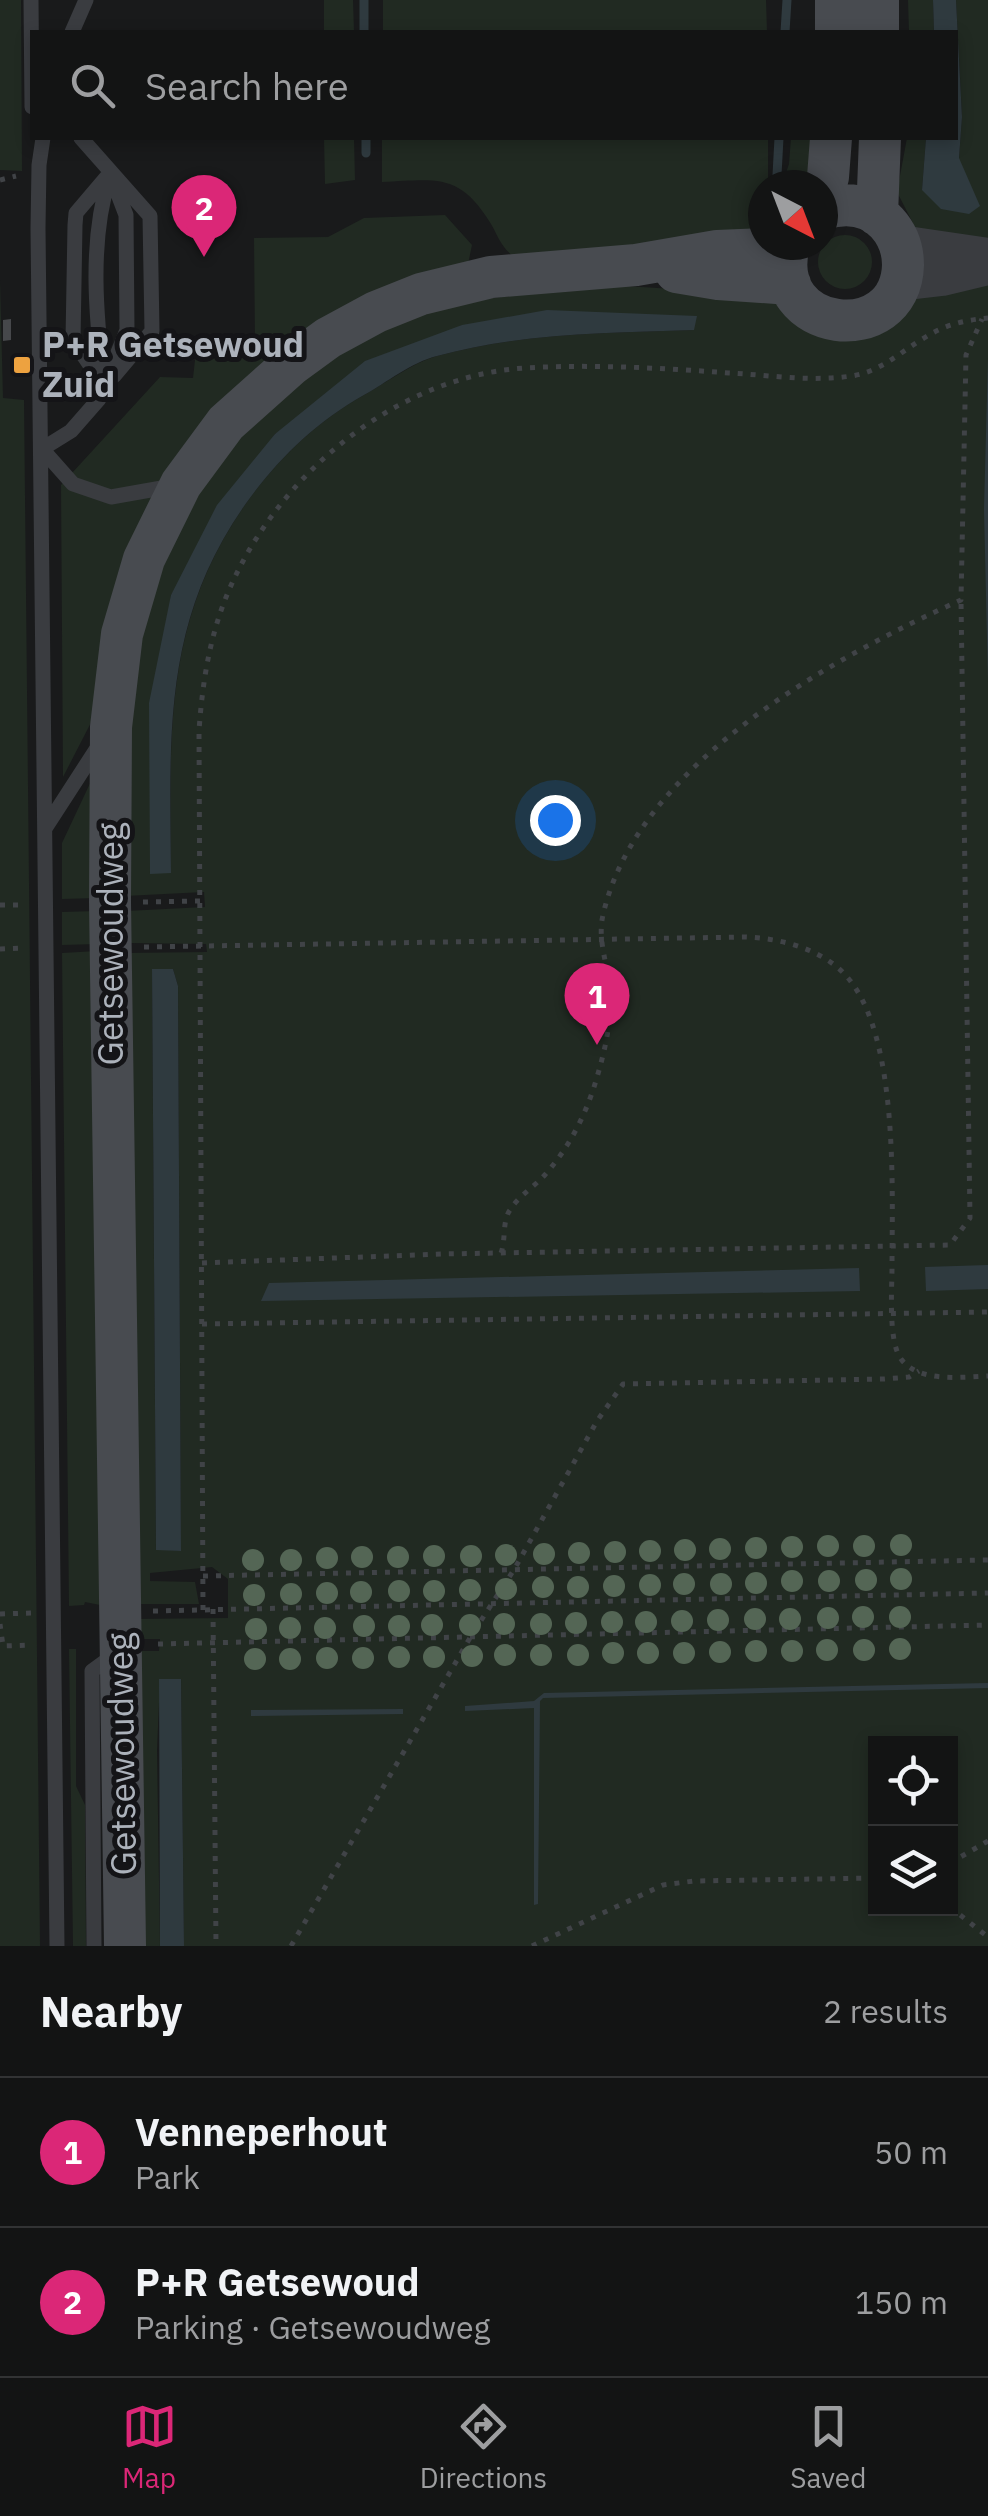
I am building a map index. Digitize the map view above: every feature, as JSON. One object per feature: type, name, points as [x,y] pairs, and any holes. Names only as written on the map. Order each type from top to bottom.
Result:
[{"type":"main road","points":[[836,0],[836,30]]},
{"type":"main road","points":[[878,0],[878,30]]},
{"type":"main road","points":[[829,170],[831,140]]},
{"type":"main road","points":[[789,260],[809,310],[822,317],[861,319],[888,302],[892,247],[880,140]]},
{"type":"main road","points":[[838,206],[846,204],[892,247]]},
{"type":"main road","name":"Getsewoudweg","points":[[125,1946],[110,948],[111,726],[118,654],[134,587],[155,532],[181,484],[214,437],[255,395],[328,338],[376,312],[421,294],[491,277],[636,265],[717,251],[748,254]]},
{"type":"street","points":[[892,247],[988,256]]},
{"type":"street","points":[[892,247],[942,277],[988,266]]},
{"type":"lane","points":[[31,0],[31,30]]},
{"type":"lane","points":[[73,30],[86,0]]},
{"type":"lane","points":[[43,140],[38,175],[57,1946]]},
{"type":"lane","points":[[42,448],[71,431],[152,331],[150,216],[83,140]]},
{"type":"lane","points":[[105,387],[73,340],[76,213],[110,174]]},
{"type":"lane","points":[[105,387],[98,337],[98,213],[110,174]]},
{"type":"lane","points":[[105,387],[127,330],[126,215],[110,174]]},
{"type":"lane","points":[[42,448],[73,484],[111,497],[181,484]]},
{"type":"lane","points":[[46,827],[111,726]]},
{"type":"lane","points":[[94,1946],[92,1671],[121,1650]]},
{"type":"path","points":[[202,1263],[950,1245],[970,1218],[961,600],[966,355],[985,318]]},
{"type":"path","points":[[985,318],[950,325],[881,367],[854,376],[807,378],[572,367],[501,371],[419,396],[350,437],[293,491],[263,530],[231,586],[211,643],[200,732],[203,1610],[988,1593]]},
{"type":"path","points":[[501,1254],[510,1209],[560,1156],[578,1127],[592,1092],[609,1024],[610,994],[601,940],[604,911],[632,849],[673,791],[708,753],[768,706],[961,600]]},
{"type":"path","points":[[110,948],[764,938],[814,953],[847,977],[866,1006],[876,1035],[887,1105],[892,1314],[900,1358],[920,1371],[945,1376],[988,1376]]},
{"type":"path","points":[[0,948],[47,948]]},
{"type":"path","points":[[202,1324],[988,1312]]},
{"type":"path","points":[[291,1946],[470,1636],[515,1568],[597,1421],[623,1384],[884,1378],[920,1371]]},
{"type":"path","points":[[204,1576],[988,1560]]},
{"type":"path","points":[[212,1608],[216,1946]]},
{"type":"path","points":[[213,1644],[988,1626]]},
{"type":"path","points":[[958,1858],[988,1841]]},
{"type":"path","points":[[532,1946],[664,1885],[868,1878]]},
{"type":"path","points":[[958,1914],[988,1936]]},
{"type":"shaded area","points":[[0,0],[21,0],[22,171],[0,170]]},
{"type":"shaded area","points":[[324,0],[353,0],[354,30],[324,30]]},
{"type":"shaded area","points":[[383,0],[766,0],[767,30],[383,30]]},
{"type":"shaded area","points":[[908,0],[933,0],[934,30],[909,30]]},
{"type":"shaded area","points":[[933,0],[956,0],[958,30],[934,30]]},
{"type":"shaded area","points":[[956,0],[988,0],[988,241],[916,229],[897,192],[907,140],[926,140],[922,190],[959,158],[962,116]]},
{"type":"shaded area","points":[[958,39],[962,117],[959,158],[980,206],[969,214],[941,209],[922,190],[926,140],[958,140]]},
{"type":"shaded area","points":[[324,140],[354,140],[355,180],[325,184]]},
{"type":"shaded area","points":[[382,140],[768,140],[768,170],[748,170],[748,234],[513,256],[468,195],[457,187],[432,181],[382,182]]},
{"type":"shaded area","points":[[791,140],[820,140],[815,170],[787,170]]},
{"type":"shaded area","points":[[445,215],[472,245],[468,264],[232,396],[99,707],[63,777],[61,485],[160,377],[193,378],[197,342],[255,343],[254,238],[328,237],[364,218]]},
{"type":"shaded area","points":[[838,236],[855,237],[870,252],[870,272],[855,287],[835,287],[820,272],[818,260],[838,260]]},
{"type":"shaded area","points":[[0,280],[3,398],[24,400],[40,1946],[0,1946]]},
{"type":"shaded area","points":[[988,283],[988,1946],[184,1946],[181,1679],[160,1679],[160,1946],[139,1946],[136,1651],[159,1651],[160,1639],[134,1639],[134,1619],[228,1618],[228,1579],[212,1567],[150,1573],[150,1581],[195,1582],[199,1604],[136,1604],[126,953],[207,952],[206,944],[129,943],[126,911],[205,907],[204,892],[125,896],[122,760],[138,624],[181,507],[248,420],[333,353],[448,303],[610,285],[766,295],[801,320],[928,290]],"holes":[[[462,325],[693,330],[532,338],[437,356],[409,368],[347,406],[285,456],[247,502],[220,546],[200,590],[186,635],[172,726],[171,873],[150,873],[171,595],[275,434]],[[152,969],[173,969],[178,986],[181,1551],[156,1549]]]},
{"type":"shaded area","points":[[547,310],[697,316],[694,330],[533,338],[428,359],[347,406],[285,456],[247,502],[219,546],[199,591],[185,635],[172,726],[171,873],[150,874],[149,703],[171,595],[217,505],[275,434],[365,361],[462,325]]},
{"type":"shaded area","points":[[988,358],[988,682],[984,509]]},
{"type":"shaded area","points":[[93,777],[97,898],[62,899],[62,843]]},
{"type":"shaded area","points":[[97,911],[98,944],[62,945],[62,912]]},
{"type":"shaded area","points":[[97,951],[100,1605],[85,1602],[69,1606],[62,953]]},
{"type":"shaded area","points":[[152,969],[173,969],[178,986],[181,1551],[156,1550]]},
{"type":"shaded area","points":[[988,1265],[988,1289],[926,1291],[925,1267]]},
{"type":"shaded area","points":[[859,1268],[860,1291],[261,1301],[269,1283]]},
{"type":"shaded area","points":[[69,1649],[76,1649],[76,1786],[85,1805],[86,1946],[73,1946]]},
{"type":"shaded area","points":[[159,1679],[181,1679],[184,1946],[160,1946]]},
{"type":"shaded area","points":[[988,1683],[988,1688],[543,1698],[538,1904],[534,1905],[534,1708],[465,1711],[465,1706],[534,1701],[544,1693]]},
{"type":"shaded area","points":[[403,1709],[403,1714],[251,1716],[251,1710]]},
{"type":"building","points":[[11,319],[11,340],[3,341],[3,320]]},
{"type":"waterway","points":[[364,0],[364,30]]},
{"type":"waterway","points":[[785,30],[787,0]]},
{"type":"waterway","points":[[366,140],[366,153]]},
{"type":"waterway","points":[[777,170],[779,140]]},
{"type":"place","name":"P+R Getsewoud","points":[[204,257]]},
{"type":"place","name":"P+R Getsewoud Zuid","points":[[22,365]]},
{"type":"place","name":"Venneperhout","points":[[597,1045]]}]
